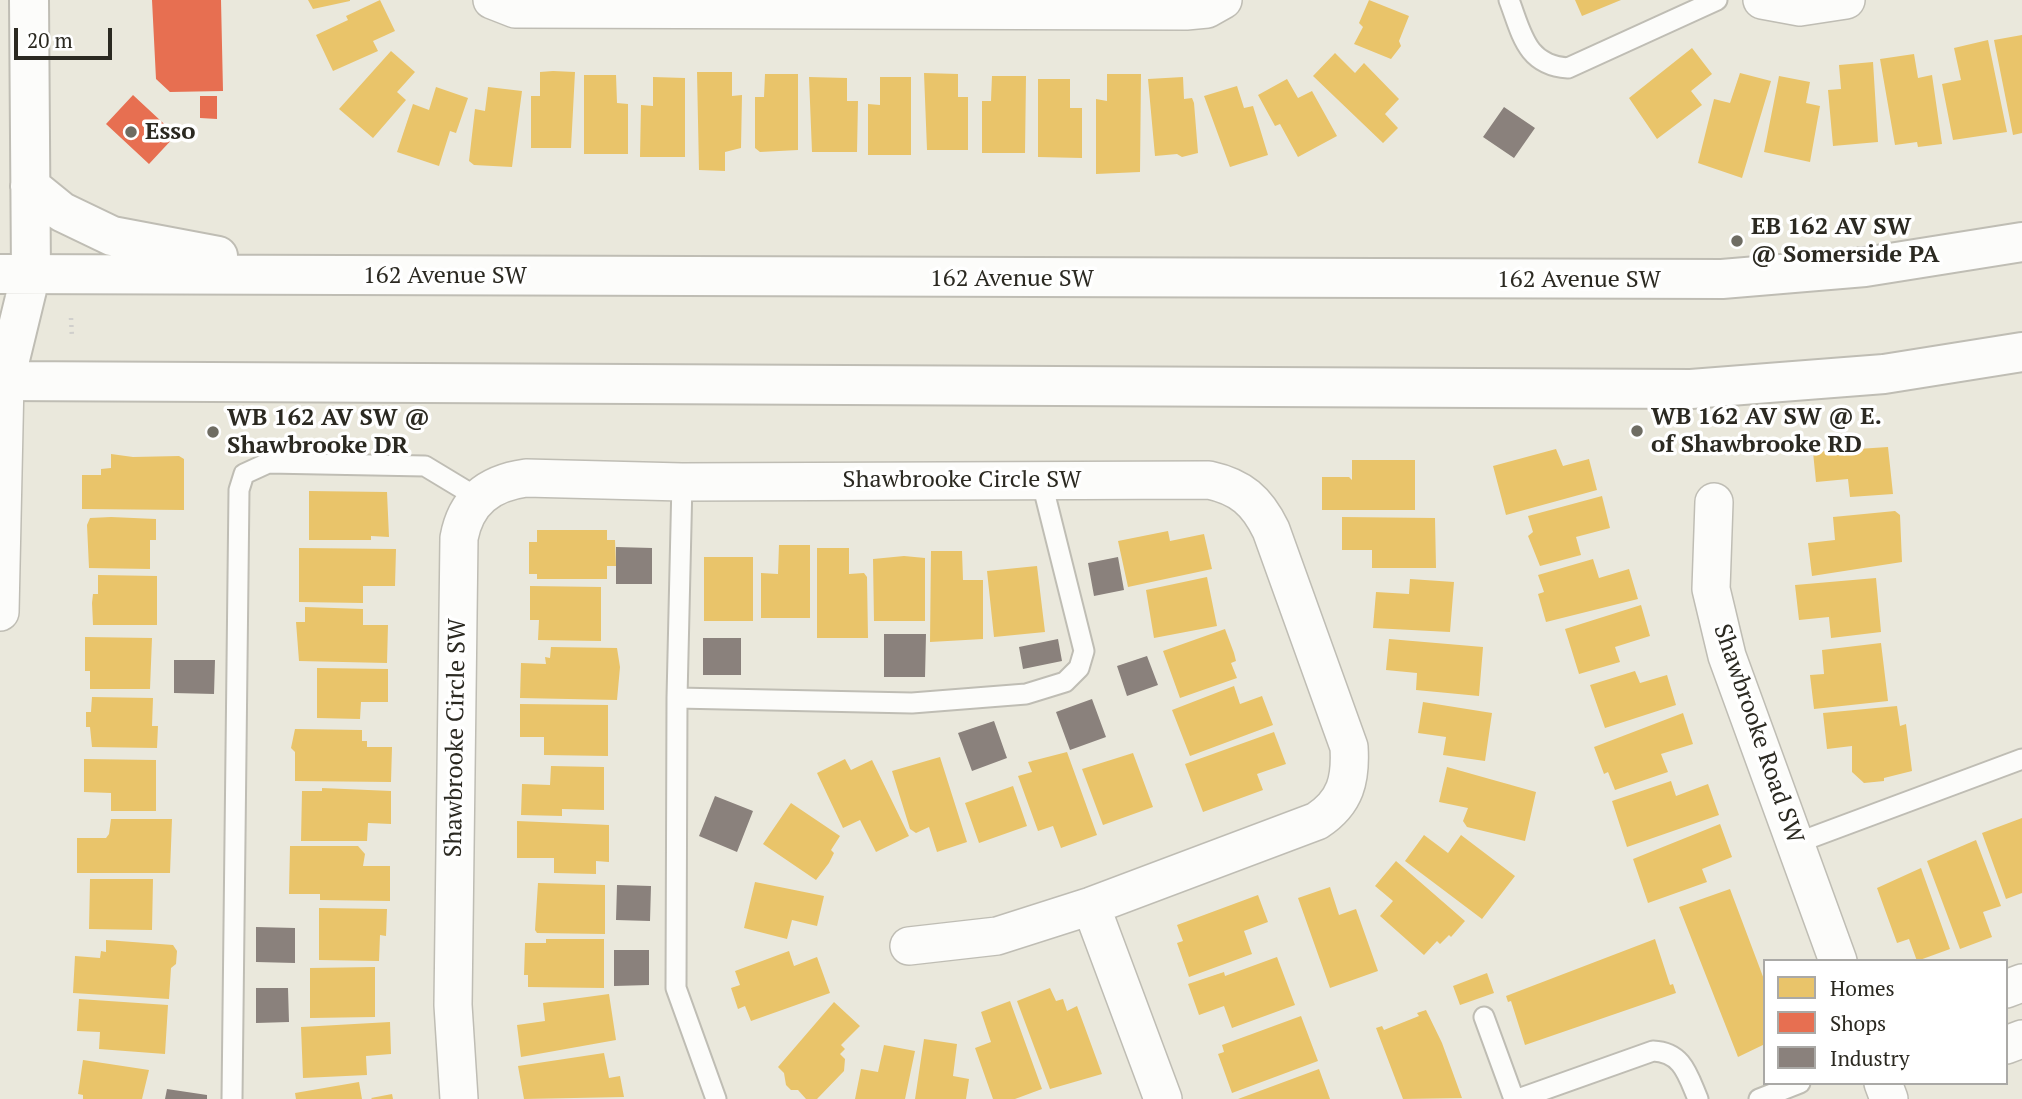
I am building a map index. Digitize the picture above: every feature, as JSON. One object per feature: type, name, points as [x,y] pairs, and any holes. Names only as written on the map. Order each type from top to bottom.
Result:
[{"type":"main road","points":[[29,0],[30,186],[2,375],[1691,389],[1884,374],[2022,352]]},
{"type":"main road","points":[[30,186],[62,212],[113,236],[317,275]]},
{"type":"main road","name":"162 Avenue SW","points":[[16,274],[1722,279],[1865,267],[2022,242]]},
{"type":"street","points":[[492,0],[516,9],[1049,5],[1186,11],[1207,9],[1223,0]]},
{"type":"street","points":[[1762,0],[1800,7],[1846,0]]},
{"type":"street","points":[[0,612],[2,375]]},
{"type":"street","name":"Shawbrooke Circle SW","points":[[459,1099],[453,1005],[459,538],[462,524],[478,498],[503,481],[526,478],[682,482],[1209,480],[1227,484],[1247,496],[1271,530],[1349,747],[1350,775],[1343,797],[1331,812],[1317,821],[1091,906],[997,936],[909,946]]},
{"type":"street","name":"Shawbrooke Road SW","points":[[1714,502],[1711,589],[1727,656],[1837,959]]},
{"type":"street","points":[[1091,906],[1163,1099]]},
{"type":"lane","points":[[1509,0],[1533,55],[1549,67],[1568,68],[1717,0]]},
{"type":"lane","points":[[232,1099],[239,490],[244,474],[268,463],[425,466],[478,498]]},
{"type":"lane","points":[[677,698],[912,703],[1026,694],[1065,682],[1079,668],[1084,651],[1041,479]]},
{"type":"lane","points":[[682,482],[677,698],[676,988],[716,1099]]},
{"type":"lane","points":[[1794,844],[2022,759]]},
{"type":"lane","points":[[1484,1017],[1516,1099],[1653,1051],[1664,1051],[1682,1063],[1698,1099]]},
{"type":"lane","points":[[1759,1099],[1795,1085]]},
{"type":"path","points":[[71,318],[72,338]]},
{"type":"building: Homes","points":[[308,0],[350,0],[350,1],[313,9]]},
{"type":"building: Homes","points":[[380,0],[395,31],[373,41],[378,51],[333,71],[316,35],[348,20],[346,16]]},
{"type":"building: Homes","points":[[1369,0],[1409,16],[1399,41],[1401,46],[1391,59],[1354,44],[1363,27],[1359,23]]},
{"type":"building: Homes","points":[[1575,0],[1621,0],[1582,16]]},
{"type":"building: Homes","points":[[2022,35],[2022,133],[2013,135],[1994,40]]},
{"type":"building: Homes","points":[[1988,40],[2007,132],[1953,140],[1942,84],[1961,80],[1954,48]]},
{"type":"building: Homes","points":[[1692,48],[1712,74],[1691,91],[1702,105],[1657,139],[1629,98]]},
{"type":"building: Homes","points":[[391,51],[415,72],[397,92],[406,100],[373,138],[339,109]]},
{"type":"building: Homes","points":[[1335,53],[1355,73],[1364,63],[1399,99],[1385,114],[1398,128],[1383,143],[1313,76]]},
{"type":"building: Homes","points":[[1914,54],[1918,78],[1932,75],[1942,144],[1918,147],[1917,142],[1895,145],[1880,59]]},
{"type":"building: Homes","points":[[1873,62],[1878,142],[1833,146],[1828,90],[1841,89],[1839,65]]},
{"type":"building: Homes","points":[[540,72],[575,72],[571,148],[531,148],[531,96],[540,96]]},
{"type":"building: Homes","points":[[697,72],[732,72],[732,96],[742,95],[741,148],[725,152],[725,171],[699,170]]},
{"type":"building: Homes","points":[[924,73],[958,74],[958,97],[968,97],[968,150],[927,150]]},
{"type":"building: Homes","points":[[1740,73],[1771,81],[1742,178],[1698,163],[1714,99],[1730,103]]},
{"type":"building: Homes","points":[[765,74],[798,74],[798,150],[760,152],[755,148],[755,97],[764,97]]},
{"type":"building: Homes","points":[[1107,74],[1141,74],[1140,172],[1096,174],[1096,99],[1107,101]]},
{"type":"building: Homes","points":[[584,75],[616,75],[617,103],[628,104],[628,154],[584,154]]},
{"type":"building: Homes","points":[[992,76],[1026,76],[1025,153],[982,153],[982,101],[991,101]]},
{"type":"building: Homes","points":[[1779,76],[1810,82],[1806,103],[1820,106],[1810,162],[1764,152]]},
{"type":"building: Homes","points":[[653,77],[685,78],[685,157],[640,157],[641,105],[653,106]]},
{"type":"building: Homes","points":[[809,77],[847,78],[847,101],[858,101],[857,152],[812,152]]},
{"type":"building: Homes","points":[[880,77],[911,77],[911,155],[868,155],[868,104],[880,105]]},
{"type":"building: Homes","points":[[1183,77],[1184,99],[1192,98],[1194,103],[1198,153],[1182,157],[1177,154],[1155,156],[1148,79]]},
{"type":"building: Homes","points":[[1038,79],[1070,79],[1070,108],[1082,108],[1082,158],[1038,157]]},
{"type":"building: Homes","points":[[1287,79],[1298,98],[1312,91],[1337,136],[1298,157],[1280,124],[1275,126],[1258,95]]},
{"type":"building: Homes","points":[[1237,86],[1244,108],[1253,106],[1268,155],[1230,167],[1204,96]]},
{"type":"building: Homes","points":[[436,87],[468,98],[456,133],[450,131],[439,166],[397,152],[413,104],[429,110]]},
{"type":"building: Homes","points":[[488,87],[522,91],[512,167],[474,165],[469,161],[475,109],[485,111]]},
{"type":"building: Homes","points":[[1888,447],[1893,494],[1850,497],[1848,479],[1816,482],[1813,452]]},
{"type":"building: Homes","points":[[1556,449],[1563,466],[1589,459],[1597,490],[1506,515],[1493,466]]},
{"type":"building: Homes","points":[[111,454],[133,457],[179,456],[184,459],[184,510],[82,509],[82,475],[101,475],[101,469],[111,468]]},
{"type":"building: Homes","points":[[1352,460],[1415,460],[1415,510],[1322,510],[1322,477],[1349,477],[1352,480]]},
{"type":"building: Homes","points":[[309,491],[387,492],[389,537],[371,536],[371,540],[309,540]]},
{"type":"building: Homes","points":[[1602,496],[1610,528],[1576,537],[1581,555],[1540,566],[1528,536],[1533,532],[1528,516]]},
{"type":"building: Homes","points":[[1895,511],[1900,515],[1902,562],[1812,576],[1808,543],[1835,540],[1833,517]]},
{"type":"building: Homes","points":[[1342,517],[1435,518],[1436,568],[1372,568],[1372,550],[1342,550]]},
{"type":"building: Homes","points":[[90,518],[156,519],[156,540],[150,540],[150,569],[89,568],[87,525]]},
{"type":"building: Homes","points":[[537,530],[607,530],[607,540],[615,540],[616,566],[607,566],[607,579],[537,579],[537,574],[529,574],[529,542],[537,542]]},
{"type":"building: Homes","points":[[1168,531],[1170,541],[1204,534],[1212,569],[1128,587],[1118,541]]},
{"type":"building: Homes","points":[[779,545],[810,545],[810,618],[761,618],[761,573],[778,574]]},
{"type":"building: Homes","points":[[299,548],[396,549],[395,586],[363,586],[363,603],[299,602]]},
{"type":"building: Homes","points":[[817,548],[849,548],[849,574],[864,573],[867,577],[868,638],[817,638]]},
{"type":"building: Homes","points":[[931,551],[962,551],[963,580],[983,580],[983,639],[930,642]]},
{"type":"building: Homes","points":[[904,556],[925,558],[925,621],[874,621],[873,559]]},
{"type":"building: Homes","points":[[704,557],[753,557],[753,621],[704,621]]},
{"type":"building: Homes","points":[[1593,559],[1599,578],[1629,569],[1638,599],[1546,622],[1538,594],[1544,592],[1538,575]]},
{"type":"building: Homes","points":[[1037,566],[1045,632],[994,637],[987,571]]},
{"type":"building: Homes","points":[[98,575],[157,576],[157,625],[93,625],[92,603],[93,594],[98,594]]},
{"type":"building: Homes","points":[[1207,577],[1217,626],[1154,638],[1146,590]]},
{"type":"building: Homes","points":[[1876,578],[1881,632],[1831,638],[1829,617],[1799,620],[1795,585]]},
{"type":"building: Homes","points":[[1410,579],[1454,582],[1450,632],[1373,628],[1376,592],[1409,594]]},
{"type":"building: Homes","points":[[530,586],[601,587],[601,641],[538,640],[539,620],[530,620]]},
{"type":"building: Homes","points":[[1641,605],[1650,636],[1615,647],[1620,662],[1579,674],[1565,629]]},
{"type":"building: Homes","points":[[305,607],[363,609],[363,625],[388,625],[387,663],[299,661],[296,622],[305,622]]},
{"type":"building: Homes","points":[[1225,629],[1236,661],[1231,663],[1237,678],[1180,698],[1163,651]]},
{"type":"building: Homes","points":[[85,637],[152,638],[150,689],[90,689],[90,671],[85,671]]},
{"type":"building: Homes","points":[[1389,639],[1483,647],[1479,696],[1416,690],[1417,673],[1386,670]]},
{"type":"building: Homes","points":[[1881,643],[1888,701],[1814,709],[1810,675],[1824,674],[1822,650]]},
{"type":"building: Homes","points":[[551,647],[617,648],[620,667],[617,700],[520,698],[521,663],[546,664],[545,657],[550,658]]},
{"type":"building: Homes","points":[[317,668],[388,669],[388,702],[361,702],[360,719],[317,718]]},
{"type":"building: Homes","points":[[1635,671],[1640,683],[1667,675],[1676,705],[1605,728],[1590,685]]},
{"type":"building: Homes","points":[[1234,686],[1240,704],[1262,696],[1273,725],[1190,756],[1172,710]]},
{"type":"building: Homes","points":[[92,697],[153,698],[152,726],[158,726],[157,748],[92,747],[90,727],[86,727],[86,712],[91,712]]},
{"type":"building: Homes","points":[[1423,702],[1492,713],[1485,761],[1443,755],[1446,737],[1418,733]]},
{"type":"building: Homes","points":[[520,704],[608,705],[608,756],[544,755],[544,737],[520,737]]},
{"type":"building: Homes","points":[[1897,706],[1900,726],[1906,724],[1912,771],[1884,778],[1884,781],[1864,783],[1852,772],[1852,746],[1827,749],[1823,713]]},
{"type":"building: Homes","points":[[1683,713],[1693,744],[1661,754],[1668,772],[1615,790],[1608,772],[1604,774],[1594,747]]},
{"type":"building: Homes","points":[[295,729],[362,730],[362,741],[367,741],[367,747],[392,747],[391,782],[295,781],[295,752],[291,748]]},
{"type":"building: Homes","points":[[1274,732],[1286,764],[1257,774],[1263,790],[1203,812],[1185,764]]},
{"type":"building: Homes","points":[[1067,752],[1097,835],[1061,848],[1053,826],[1038,831],[1018,776],[1032,772],[1028,762]]},
{"type":"building: Homes","points":[[1133,753],[1153,807],[1103,825],[1082,769]]},
{"type":"building: Homes","points":[[940,757],[967,842],[937,852],[929,827],[916,833],[910,829],[892,771]]},
{"type":"building: Homes","points":[[84,759],[156,760],[156,811],[111,811],[111,793],[84,792]]},
{"type":"building: Homes","points":[[845,759],[851,770],[872,760],[909,836],[876,852],[860,820],[843,828],[817,773]]},
{"type":"building: Homes","points":[[551,766],[604,767],[604,810],[562,809],[562,816],[521,815],[522,784],[550,785]]},
{"type":"building: Homes","points":[[1447,767],[1536,792],[1525,841],[1467,827],[1463,821],[1468,808],[1439,802]]},
{"type":"building: Homes","points":[[1671,781],[1676,796],[1708,784],[1719,815],[1627,847],[1612,801]]},
{"type":"building: Homes","points":[[1013,786],[1027,826],[979,843],[965,803]]},
{"type":"building: Homes","points":[[322,788],[391,791],[391,824],[368,823],[367,841],[301,841],[302,791],[322,791]]},
{"type":"building: Homes","points":[[791,803],[840,836],[831,850],[834,853],[829,863],[816,880],[763,844]]},
{"type":"building: Homes","points":[[2022,818],[2022,893],[2006,899],[1982,833]]},
{"type":"building: Homes","points":[[111,819],[172,819],[170,873],[77,873],[77,838],[106,838]]},
{"type":"building: Homes","points":[[517,821],[609,825],[609,862],[596,861],[596,874],[554,873],[554,858],[517,858]]},
{"type":"building: Homes","points":[[1720,824],[1732,857],[1702,869],[1707,882],[1648,903],[1633,859]]},
{"type":"building: Homes","points":[[1424,835],[1448,853],[1461,835],[1515,876],[1482,919],[1405,861]]},
{"type":"building: Homes","points":[[1976,840],[2001,906],[1983,912],[1992,937],[1960,949],[1927,861]]},
{"type":"building: Homes","points":[[290,846],[358,846],[365,854],[363,866],[390,866],[390,901],[320,900],[320,894],[289,894]]},
{"type":"building: Homes","points":[[1396,861],[1465,921],[1451,937],[1449,935],[1440,944],[1437,941],[1424,955],[1380,916],[1393,901],[1375,886]]},
{"type":"building: Homes","points":[[1921,868],[1950,949],[1916,959],[1909,939],[1897,943],[1877,888]]},
{"type":"building: Homes","points":[[90,879],[153,879],[152,930],[89,929]]},
{"type":"building: Homes","points":[[755,882],[824,896],[817,926],[792,920],[787,939],[744,928]]},
{"type":"building: Homes","points":[[538,883],[605,885],[605,934],[537,933]]},
{"type":"building: Homes","points":[[1330,887],[1339,915],[1356,909],[1378,971],[1330,988],[1298,898]]},
{"type":"building: Homes","points":[[1730,889],[1763,977],[1763,1045],[1738,1057],[1679,907]]},
{"type":"building: Homes","points":[[1258,895],[1268,922],[1244,931],[1252,954],[1189,977],[1177,943],[1183,941],[1177,925]]},
{"type":"building: Homes","points":[[319,908],[387,909],[386,936],[380,935],[379,961],[319,960]]},
{"type":"building: Homes","points":[[546,939],[604,939],[604,988],[528,987],[528,975],[524,975],[525,943],[546,943]]},
{"type":"building: Homes","points":[[1655,939],[1670,985],[1673,984],[1676,993],[1525,1045],[1511,1001],[1508,1002],[1506,996]]},
{"type":"building: Homes","points":[[106,940],[173,945],[177,951],[176,964],[171,968],[169,999],[73,993],[75,956],[100,958],[101,951],[106,952]]},
{"type":"building: Homes","points":[[789,951],[794,966],[817,957],[830,993],[751,1021],[745,1006],[738,1009],[731,988],[740,985],[735,971]]},
{"type":"building: Homes","points":[[1277,957],[1295,1005],[1232,1028],[1224,1006],[1199,1015],[1188,984],[1224,972],[1225,976]]},
{"type":"building: Homes","points":[[375,967],[375,1017],[310,1018],[310,968]]},
{"type":"building: Homes","points":[[1487,973],[1494,993],[1460,1005],[1453,986]]},
{"type":"building: Homes","points":[[1050,988],[1056,1001],[1063,999],[1067,1011],[1077,1006],[1102,1074],[1050,1089],[1017,1001]]},
{"type":"building: Homes","points":[[609,994],[616,1040],[521,1057],[517,1025],[545,1021],[543,1003]]},
{"type":"building: Homes","points":[[79,999],[168,1005],[165,1054],[99,1049],[100,1032],[77,1031]]},
{"type":"building: Homes","points":[[1010,1001],[1042,1089],[1015,1099],[993,1099],[975,1048],[991,1042],[981,1012]]},
{"type":"building: Homes","points":[[834,1002],[860,1026],[841,1045],[845,1049],[840,1054],[845,1059],[844,1071],[817,1099],[806,1099],[798,1090],[791,1090],[786,1085],[784,1073],[778,1067]]},
{"type":"building: Homes","points":[[1426,1010],[1442,1043],[1462,1098],[1403,1099],[1376,1028],[1382,1026],[1384,1030],[1419,1016],[1417,1013]]},
{"type":"building: Homes","points":[[1301,1016],[1318,1061],[1232,1093],[1218,1054],[1224,1052],[1222,1045]]},
{"type":"building: Homes","points":[[390,1022],[391,1054],[366,1056],[367,1075],[303,1078],[301,1027]]},
{"type":"building: Homes","points":[[924,1039],[957,1044],[953,1076],[969,1079],[966,1099],[915,1099]]},
{"type":"building: Homes","points":[[884,1045],[915,1051],[905,1099],[855,1099],[861,1069],[878,1072]]},
{"type":"building: Homes","points":[[604,1053],[609,1078],[620,1076],[624,1097],[524,1099],[518,1066]]},
{"type":"building: Homes","points":[[83,1060],[149,1070],[142,1099],[83,1099],[83,1095],[78,1094]]},
{"type":"building: Homes","points":[[1319,1069],[1330,1099],[1238,1099]]},
{"type":"building: Homes","points":[[359,1082],[362,1099],[296,1099],[295,1093]]},
{"type":"building: Homes","points":[[392,1094],[393,1099],[371,1098]]},
{"type":"building: Shops","points":[[152,0],[221,0],[223,91],[170,92],[156,79]]},
{"type":"building: Shops","points":[[133,95],[176,135],[149,164],[106,124]]},
{"type":"building: Shops","points":[[200,96],[217,96],[217,119],[200,118]]},
{"type":"building: Industry","points":[[1504,107],[1535,128],[1514,158],[1483,137]]},
{"type":"building: Industry","points":[[616,547],[652,548],[652,584],[616,584]]},
{"type":"building: Industry","points":[[1118,557],[1124,590],[1094,596],[1088,563]]},
{"type":"building: Industry","points":[[884,634],[926,634],[925,677],[884,677]]},
{"type":"building: Industry","points":[[703,638],[741,638],[741,675],[703,675]]},
{"type":"building: Industry","points":[[1058,639],[1062,661],[1023,669],[1019,647]]},
{"type":"building: Industry","points":[[1147,656],[1158,685],[1127,696],[1117,666]]},
{"type":"building: Industry","points":[[174,660],[215,660],[214,694],[174,693]]},
{"type":"building: Industry","points":[[1092,699],[1106,737],[1070,750],[1056,712]]},
{"type":"building: Industry","points":[[994,721],[1007,758],[972,771],[958,733]]},
{"type":"building: Industry","points":[[715,796],[753,811],[737,852],[699,836]]},
{"type":"building: Industry","points":[[617,885],[651,886],[650,921],[616,920]]},
{"type":"building: Industry","points":[[256,927],[295,928],[295,963],[256,962]]},
{"type":"building: Industry","points":[[614,950],[649,950],[649,985],[614,986]]},
{"type":"building: Industry","points":[[256,988],[288,988],[289,1022],[256,1023]]},
{"type":"building: Industry","points":[[167,1089],[207,1095],[207,1099],[165,1099]]},
{"type":"place","name":"Esso","points":[[131,132]]},
{"type":"place","name":"EB 162 AV SW @ Somerside PA","points":[[1737,241]]},
{"type":"place","name":"WB 162 AV SW @ E. of Shawbrooke RD","points":[[1637,431]]},
{"type":"place","name":"WB 162 AV SW @ Shawbrooke DR","points":[[213,432]]}]
